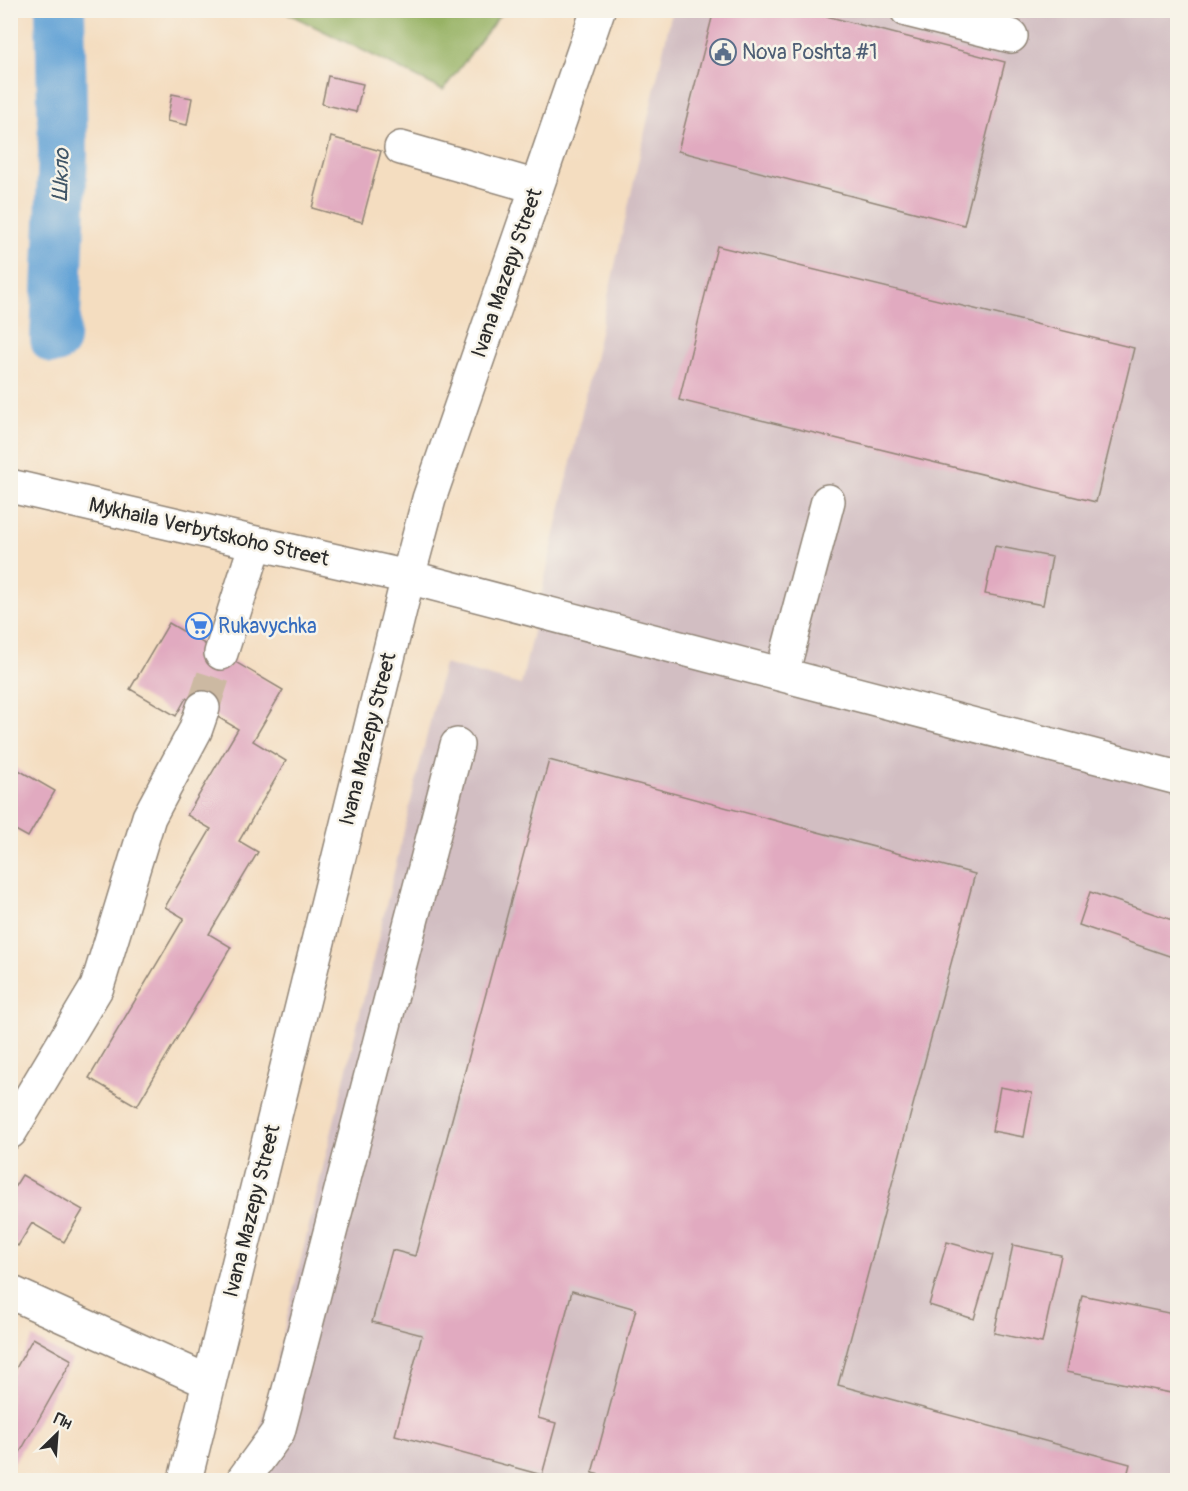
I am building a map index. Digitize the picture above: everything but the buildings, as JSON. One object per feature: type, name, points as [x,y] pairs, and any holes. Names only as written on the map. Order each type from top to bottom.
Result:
[{"type":"street","name":"Ivana Mazepy Street","points":[[185,1480],[429,499],[598,10]]},
{"type":"street","points":[[907,10],[1011,36]]},
{"type":"street","points":[[401,148],[537,187]]},
{"type":"street","name":"Mykhaila Verbytskoho Street","points":[[10,486],[408,577],[1178,778]]},
{"type":"street","points":[[782,674],[828,501]]},
{"type":"street","points":[[220,653],[256,543]]},
{"type":"street","points":[[10,1132],[97,987],[149,818],[195,731],[203,708]]},
{"type":"street","points":[[243,1480],[278,1432],[457,745]]},
{"type":"street","points":[[13,1299],[209,1382]]},
{"type":"shaded area","points":[[672,11],[1177,11],[1177,1480],[248,1480],[444,664],[521,685]]},
{"type":"green space","points":[[503,10],[443,90],[283,11]]},
{"type":"waterway","name":"Шкло","points":[[55,339],[63,153],[60,10]]},
{"type":"tunnel","points":[[203,708],[221,653]]},
{"type":"place","name":"Nova Poshta #1","points":[[723,52]]},
{"type":"place","name":"Rukavychka","points":[[199,626]]}]
